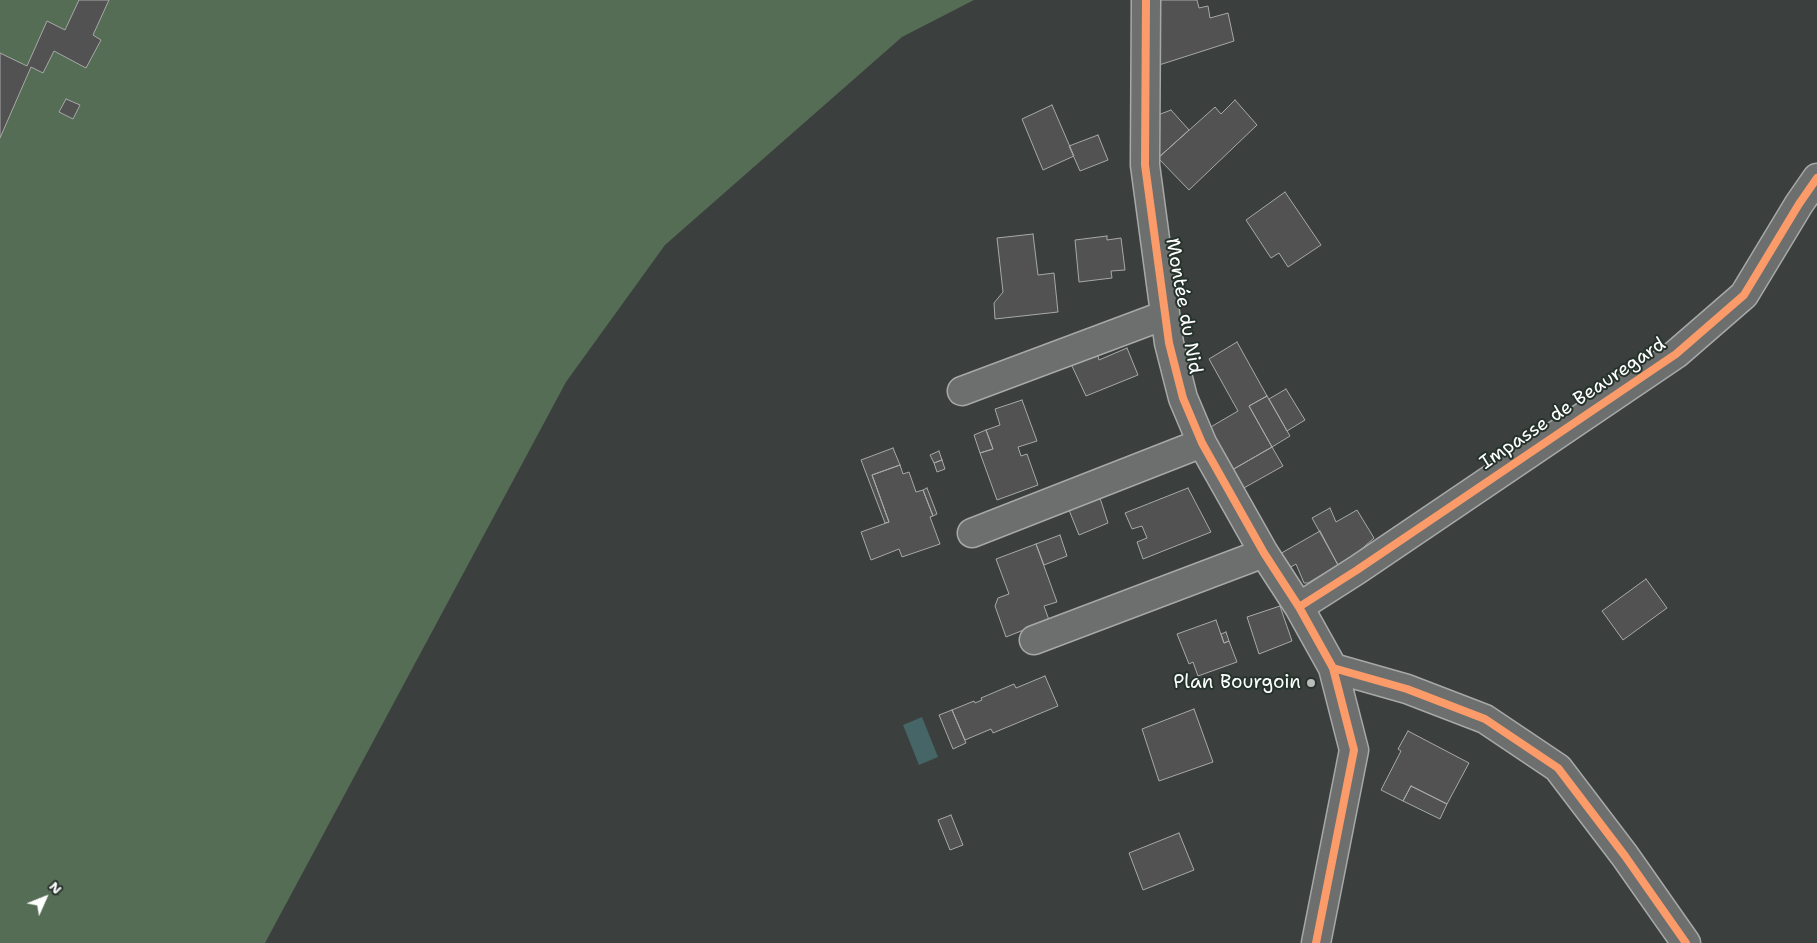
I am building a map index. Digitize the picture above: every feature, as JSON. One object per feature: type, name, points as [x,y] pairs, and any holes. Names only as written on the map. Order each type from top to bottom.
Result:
[{"type":"street","name":"Montée du Nid","points":[[1146,0],[1145,165],[1169,343],[1183,398],[1202,443],[1264,553],[1299,606],[1333,668],[1354,750],[1316,943]]},
{"type":"street","name":"Impasse de Beauregard","points":[[1299,606],[1357,570],[1676,354],[1744,295],[1799,204],[1817,178]]},
{"type":"street","points":[[962,391],[1165,315]]},
{"type":"street","points":[[972,533],[1202,443]]},
{"type":"street","points":[[1034,640],[1264,553]]},
{"type":"street","points":[[1333,668],[1407,689],[1485,719],[1558,768],[1625,856],[1686,943]]},
{"type":"green space","points":[[0,0],[974,0],[902,37],[665,245],[566,382],[265,943],[0,943]]},
{"type":"water","points":[[922,717],[938,757],[919,765],[903,725]]},
{"type":"building","points":[[79,0],[109,0],[93,35],[101,40],[86,68],[54,51],[43,73],[31,67],[0,138],[0,53],[27,66],[47,21],[65,30]]},
{"type":"building","points":[[1159,0],[1197,0],[1199,8],[1208,6],[1210,18],[1228,13],[1234,41],[1159,65]]},
{"type":"building","points":[[66,99],[80,105],[73,119],[59,112]]},
{"type":"building","points":[[1235,100],[1257,125],[1189,190],[1158,158],[1215,107],[1221,114]]},
{"type":"building","points":[[1052,105],[1074,156],[1043,170],[1022,119]]},
{"type":"building","points":[[1171,110],[1189,130],[1158,158],[1158,115]]},
{"type":"building","points":[[1098,135],[1108,160],[1080,171],[1069,146]]},
{"type":"building","points":[[1285,192],[1321,245],[1288,267],[1279,253],[1271,258],[1246,220]]},
{"type":"building","points":[[1033,234],[1038,275],[1054,273],[1058,312],[995,319],[994,303],[1003,292],[997,238]]},
{"type":"building","points":[[1107,236],[1107,240],[1121,238],[1125,270],[1111,271],[1112,278],[1079,282],[1075,240]]},
{"type":"building","points":[[1237,342],[1267,396],[1249,406],[1272,447],[1232,470],[1209,428],[1238,411],[1209,359]]},
{"type":"building","points":[[1127,348],[1138,375],[1086,396],[1071,364],[1098,356],[1099,360]]},
{"type":"building","points":[[1286,389],[1305,420],[1287,431],[1269,399]]},
{"type":"building","points":[[1267,396],[1290,436],[1272,447],[1249,406]]},
{"type":"building","points":[[1022,400],[1037,441],[1018,447],[1021,456],[1027,454],[1038,485],[997,500],[980,453],[993,449],[986,430],[1000,425],[995,409]]},
{"type":"building","points":[[986,430],[993,449],[980,453],[974,435]]},
{"type":"building","points":[[1272,447],[1283,466],[1242,489],[1232,470]]},
{"type":"building","points":[[893,448],[900,465],[872,475],[889,522],[885,523],[861,460]]},
{"type":"building","points":[[939,451],[942,460],[934,463],[930,455]]},
{"type":"building","points":[[942,460],[945,469],[937,472],[934,463]]},
{"type":"building","points":[[900,465],[903,474],[909,472],[916,492],[923,490],[933,516],[930,517],[940,544],[902,557],[899,549],[871,560],[861,532],[889,522],[872,475]]},
{"type":"building","points":[[927,488],[937,514],[933,516],[923,490]]},
{"type":"building","points":[[1188,488],[1211,532],[1143,559],[1137,542],[1147,538],[1142,526],[1132,529],[1125,513]]},
{"type":"building","points":[[1100,498],[1108,523],[1079,535],[1069,510]]},
{"type":"building","points":[[1330,508],[1336,522],[1357,510],[1374,538],[1355,555],[1338,565],[1312,518]]},
{"type":"building","points":[[1320,531],[1338,565],[1308,583],[1304,583],[1296,564],[1287,569],[1278,555]]},
{"type":"building","points":[[1060,535],[1067,556],[1044,565],[1036,544]]},
{"type":"building","points":[[1036,544],[1057,602],[1044,606],[1049,620],[1006,637],[995,606],[998,598],[1009,594],[996,559]]},
{"type":"building","points":[[1646,579],[1667,608],[1623,640],[1602,611]]},
{"type":"building","points":[[1280,606],[1292,641],[1259,654],[1247,617]]},
{"type":"building","points":[[1216,620],[1224,643],[1229,641],[1237,662],[1198,676],[1193,662],[1189,664],[1177,634]]},
{"type":"building","points":[[1226,632],[1229,641],[1224,643],[1221,634]]},
{"type":"building","points":[[1045,676],[1058,706],[993,733],[991,729],[965,740],[952,710],[974,701],[975,703],[982,700],[981,698],[1014,684],[1016,688]]},
{"type":"building","points":[[1194,709],[1213,762],[1159,781],[1142,729]]},
{"type":"building","points":[[952,710],[966,743],[953,749],[939,715]]},
{"type":"building","points":[[1408,731],[1469,763],[1447,804],[1411,786],[1403,801],[1381,790],[1401,751],[1398,749]]},
{"type":"building","points":[[1411,786],[1447,804],[1440,819],[1403,801]]},
{"type":"building","points":[[951,815],[963,845],[950,850],[938,820]]},
{"type":"building","points":[[1179,833],[1194,870],[1143,890],[1129,853]]},
{"type":"cycle path","points":[[1146,0],[1145,165],[1169,343],[1183,398],[1202,443],[1264,553],[1299,607],[1333,668],[1354,750],[1316,943]]},
{"type":"cycle path","points":[[1299,607],[1357,570],[1676,354],[1744,295],[1799,204],[1817,178]]},
{"type":"cycle path","points":[[1333,668],[1407,689],[1485,719],[1558,768],[1625,856],[1686,943]]},
{"type":"place","name":"Plan Bourgoin","points":[[1311,683]]}]
